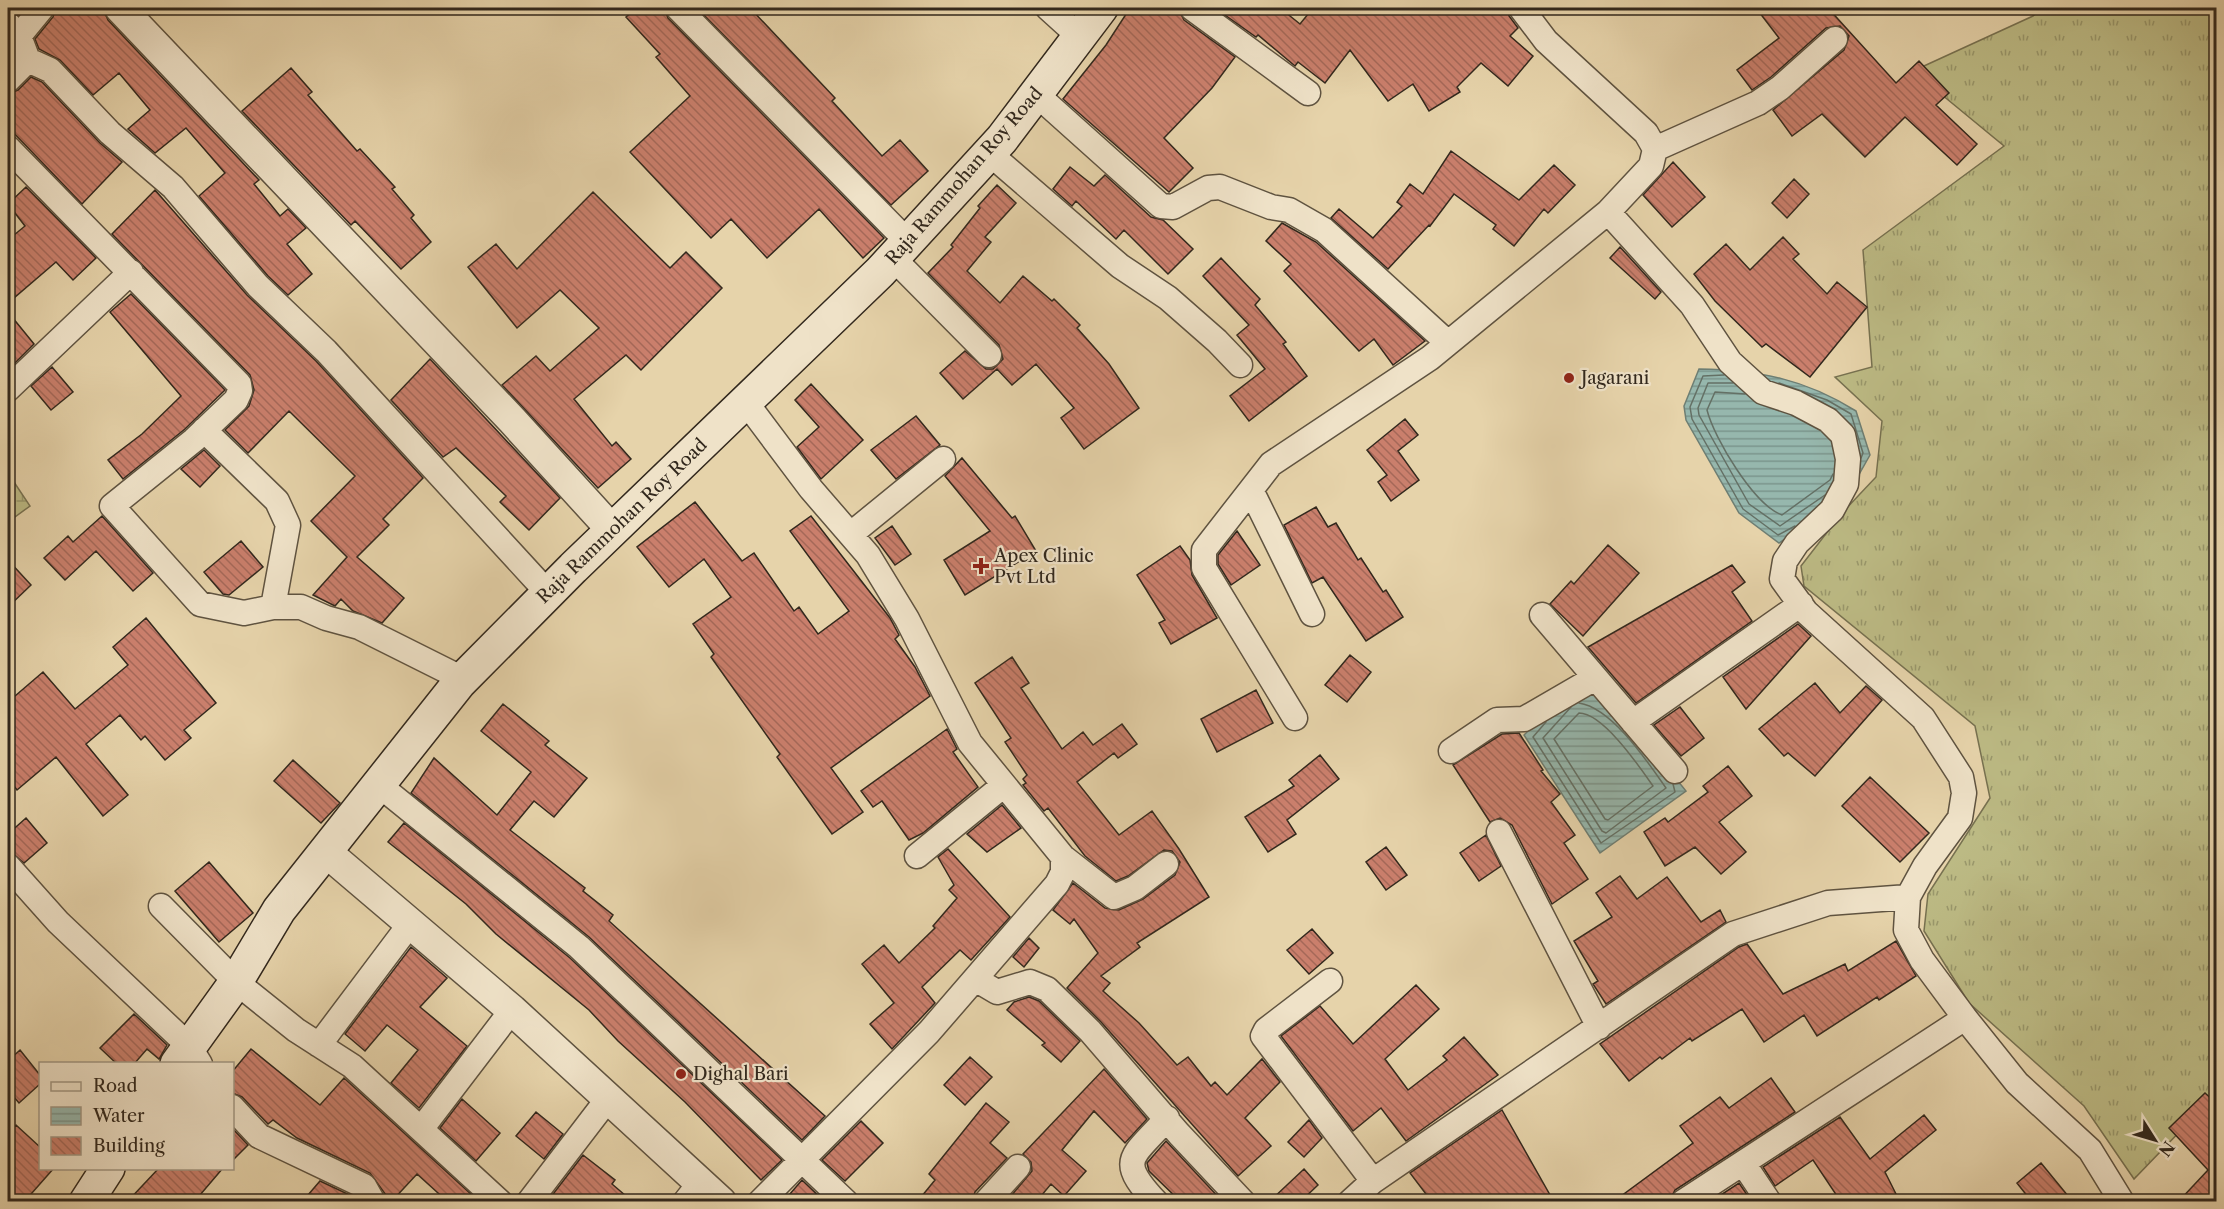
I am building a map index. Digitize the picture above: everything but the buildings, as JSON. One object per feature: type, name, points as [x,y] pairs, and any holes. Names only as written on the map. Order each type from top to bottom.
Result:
[{"type":"main road","name":"Raja Rammohan Roy Road","points":[[189,1058],[279,910],[463,679],[612,530],[900,250],[989,153],[1101,8]]},
{"type":"main road","points":[[86,1202],[107,1170]]},
{"type":"street","points":[[42,8],[13,30],[28,60],[50,70],[110,133],[173,187],[258,286],[326,351],[548,593]]},
{"type":"street","points":[[120,8],[512,420],[612,530]]},
{"type":"street","points":[[678,8],[900,250],[988,355]]},
{"type":"street","points":[[1048,8],[1080,37]]},
{"type":"street","points":[[1192,8],[1308,93]]},
{"type":"street","points":[[1295,718],[1204,568],[1202,558],[1204,550],[1271,464],[1448,343],[1608,212],[1651,166],[1654,149],[1646,133],[1546,41],[1521,8]]},
{"type":"street","points":[[1654,149],[1758,104],[1780,88],[1835,39]]},
{"type":"street","points":[[8,80],[28,60]]},
{"type":"street","points":[[1036,94],[1161,206],[1173,207],[1208,188],[1220,187],[1249,199],[1289,210],[1309,220],[1324,230],[1448,343]]},
{"type":"street","points":[[8,148],[239,384],[240,391],[236,400],[204,430],[112,506],[200,604],[244,613],[273,607],[301,607],[326,618],[359,627],[463,679]]},
{"type":"street","points":[[989,153],[1120,266],[1168,298],[1217,341],[1240,365]]},
{"type":"street","points":[[1608,212],[1692,305],[1730,362],[1763,392],[1796,403],[1828,420],[1843,435],[1848,459],[1846,484],[1832,510],[1797,543],[1785,561],[1782,579],[1801,604],[1923,718],[1960,777],[1964,793],[1960,818],[1925,866],[1908,897],[1906,930],[1922,960],[2017,1083],[2090,1150],[2112,1198]]},
{"type":"street","points":[[8,389],[131,272]]},
{"type":"street","points":[[745,400],[811,489],[868,555],[907,620],[970,743],[1063,857],[1114,897],[1135,888],[1166,864]]},
{"type":"street","points":[[204,430],[277,501],[288,525],[273,607]]},
{"type":"street","points":[[851,534],[943,459]]},
{"type":"street","points":[[1251,490],[1312,614]]},
{"type":"street","points":[[1633,722],[1801,604]]},
{"type":"street","points":[[1542,615],[1675,771]]},
{"type":"street","points":[[1451,751],[1497,720],[1524,719],[1595,678]]},
{"type":"street","points":[[379,785],[579,947],[846,1202]]},
{"type":"street","points":[[917,856],[1004,785]]},
{"type":"street","points":[[1498,832],[1599,1027]]},
{"type":"street","points":[[325,851],[512,1010],[702,1195]]},
{"type":"street","points":[[760,1202],[929,1032],[1057,884],[1063,872],[1063,857]]},
{"type":"street","points":[[8,866],[58,922],[189,1058]]},
{"type":"street","points":[[1350,1202],[1373,1181],[1733,934],[1828,903],[1908,897]]},
{"type":"street","points":[[161,906],[236,982],[296,1030],[352,1066],[500,1202]]},
{"type":"street","points":[[319,1045],[410,924]]},
{"type":"street","points":[[975,979],[996,992],[1030,982],[1047,990],[1090,1031],[1243,1202]]},
{"type":"street","points":[[1330,981],[1266,1030],[1263,1036],[1373,1181]]},
{"type":"street","points":[[422,1128],[512,1010]]},
{"type":"street","points":[[1683,1202],[1965,1017]]},
{"type":"street","points":[[529,1202],[607,1100]]},
{"type":"street","points":[[234,1109],[259,1136],[364,1186],[373,1202]]},
{"type":"street","points":[[1156,1202],[1131,1170],[1131,1160],[1167,1118]]},
{"type":"street","points":[[1743,1163],[1769,1202]]},
{"type":"street","points":[[986,1202],[1018,1167]]},
{"type":"green space","points":[[2042,8],[2216,8],[2216,1090],[2213,1097],[2134,1179],[2084,1106],[1969,1003],[1924,931],[1928,894],[1990,798],[1975,726],[1804,586],[1801,566],[1842,513],[1876,477],[1882,421],[1835,377],[1872,367],[1863,250],[2004,146],[1913,71],[2033,16]]},
{"type":"green space","points":[[8,473],[30,506],[8,522]]},
{"type":"water","points":[[1699,369],[1742,371],[1781,378],[1818,391],[1856,411],[1870,455],[1848,494],[1779,543],[1739,513],[1686,420],[1684,406]]},
{"type":"water","points":[[1572,688],[1598,692],[1621,710],[1686,791],[1600,853],[1524,735]]},
{"type":"place","name":"Jagarani","points":[[1569,378]]},
{"type":"place","name":"Apex Clinic Pvt Ltd","points":[[981,566]]},
{"type":"place","name":"Dighal Bari","points":[[681,1074]]}]
